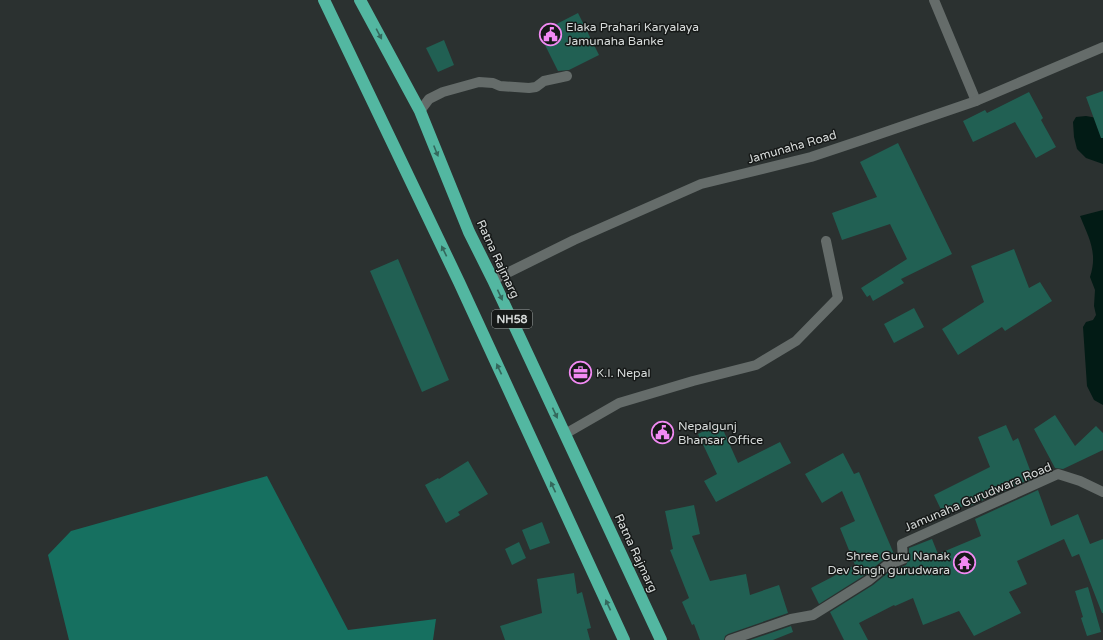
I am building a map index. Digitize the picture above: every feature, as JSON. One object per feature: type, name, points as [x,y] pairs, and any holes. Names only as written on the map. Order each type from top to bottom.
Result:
[{"type":"highway","name":"NH58","points":[[324,0],[459,282],[624,640]]},
{"type":"highway","name":"Ratna Rajmarg","points":[[360,0],[420,111],[469,232],[493,280],[661,640]]},
{"type":"street","points":[[934,0],[976,101]]},
{"type":"street","name":"Jamunaha Road","points":[[493,280],[574,240],[701,184],[811,157],[976,101],[1103,47]]},
{"type":"street","points":[[420,111],[429,99],[443,92],[479,82],[493,82],[500,86],[529,88],[536,87],[544,81],[567,76]]},
{"type":"street","points":[[565,434],[619,403],[693,381],[756,365],[796,341],[838,298],[826,241]]},
{"type":"street","name":"Jamunaha Gurudwara Road","points":[[730,640],[791,619],[813,616],[869,580],[886,566],[903,559],[902,544],[1058,474],[1080,481],[1103,492]]},
{"type":"green space","points":[[267,476],[348,630],[436,619],[433,640],[69,640],[48,555],[71,531]]},
{"type":"shaded area","points":[[1086,116],[1103,119],[1103,164],[1086,158],[1077,149],[1074,137],[1073,122],[1076,117]]},
{"type":"shaded area","points":[[1103,210],[1103,405],[1094,400],[1087,386],[1083,327],[1086,322],[1093,320],[1096,315],[1094,306],[1095,290],[1090,277],[1093,253],[1080,216]]},
{"type":"building","points":[[578,13],[599,55],[569,70],[558,71],[539,33]]},
{"type":"building","points":[[444,40],[454,65],[438,72],[426,48]]},
{"type":"building","points":[[1103,91],[1103,138],[1101,138],[1086,97]]},
{"type":"building","points":[[1029,92],[1043,118],[1041,120],[1056,147],[1036,158],[1015,122],[973,142],[963,121],[985,110],[987,113]]},
{"type":"building","points":[[898,143],[952,254],[901,279],[904,283],[873,301],[870,295],[867,297],[861,288],[907,259],[890,224],[842,240],[832,213],[877,197],[860,162]]},
{"type":"building","points":[[1014,249],[1029,288],[1040,282],[1052,301],[1005,331],[1002,327],[958,355],[942,329],[984,302],[971,266]]},
{"type":"building","points":[[398,259],[449,380],[422,392],[370,271]]},
{"type":"building","points":[[914,308],[924,327],[894,343],[884,324]]},
{"type":"building","points":[[1055,415],[1075,446],[1096,426],[1103,433],[1103,450],[1063,469],[1055,468],[1034,429]]},
{"type":"building","points":[[720,423],[738,463],[780,442],[791,463],[716,502],[704,481],[717,474],[698,434]]},
{"type":"building","points":[[1006,425],[1013,441],[1018,438],[1033,478],[970,506],[969,503],[944,516],[934,495],[990,467],[978,437]]},
{"type":"building","points":[[843,453],[854,474],[859,472],[894,554],[896,553],[896,555],[882,561],[865,575],[819,604],[811,588],[855,565],[840,528],[855,521],[842,491],[822,503],[805,474]]},
{"type":"building","points":[[468,461],[488,494],[458,512],[460,515],[446,523],[425,485],[438,478],[439,479]]},
{"type":"building","points":[[1038,490],[1051,526],[1078,514],[1090,544],[1103,539],[1103,613],[1079,554],[1072,557],[1064,539],[1017,561],[1027,584],[1009,592],[1021,613],[974,636],[959,611],[923,625],[913,598],[895,606],[894,605],[859,623],[868,640],[844,640],[830,612],[873,585],[889,572],[906,565],[909,559],[909,548],[932,539],[938,554],[981,536],[975,519]]},
{"type":"building","points":[[694,505],[700,534],[692,536],[710,581],[746,574],[750,595],[779,585],[788,613],[728,634],[725,636],[724,640],[700,640],[694,624],[692,625],[682,602],[689,598],[670,550],[673,549],[665,511]]},
{"type":"building","points":[[542,522],[550,543],[530,550],[522,530]]},
{"type":"building","points":[[519,542],[526,558],[512,565],[505,549]]},
{"type":"building","points":[[574,573],[577,594],[582,592],[591,628],[587,629],[590,640],[505,640],[500,626],[542,613],[537,579]]},
{"type":"building","points":[[1088,587],[1101,632],[1087,636],[1075,591]]},
{"type":"building","points":[[791,626],[793,632],[773,640],[750,640]]},
{"type":"place","name":"Elaka Prahari Karyalaya Jamunaha Banke","points":[[551,34]]},
{"type":"place","name":"K.I. Nepal","points":[[581,373]]},
{"type":"place","name":"Nepalgunj Bhansar Office","points":[[662,433]]},
{"type":"place","name":"Shree Guru Nanak Dev Singh gurudwara","points":[[965,563]]}]
